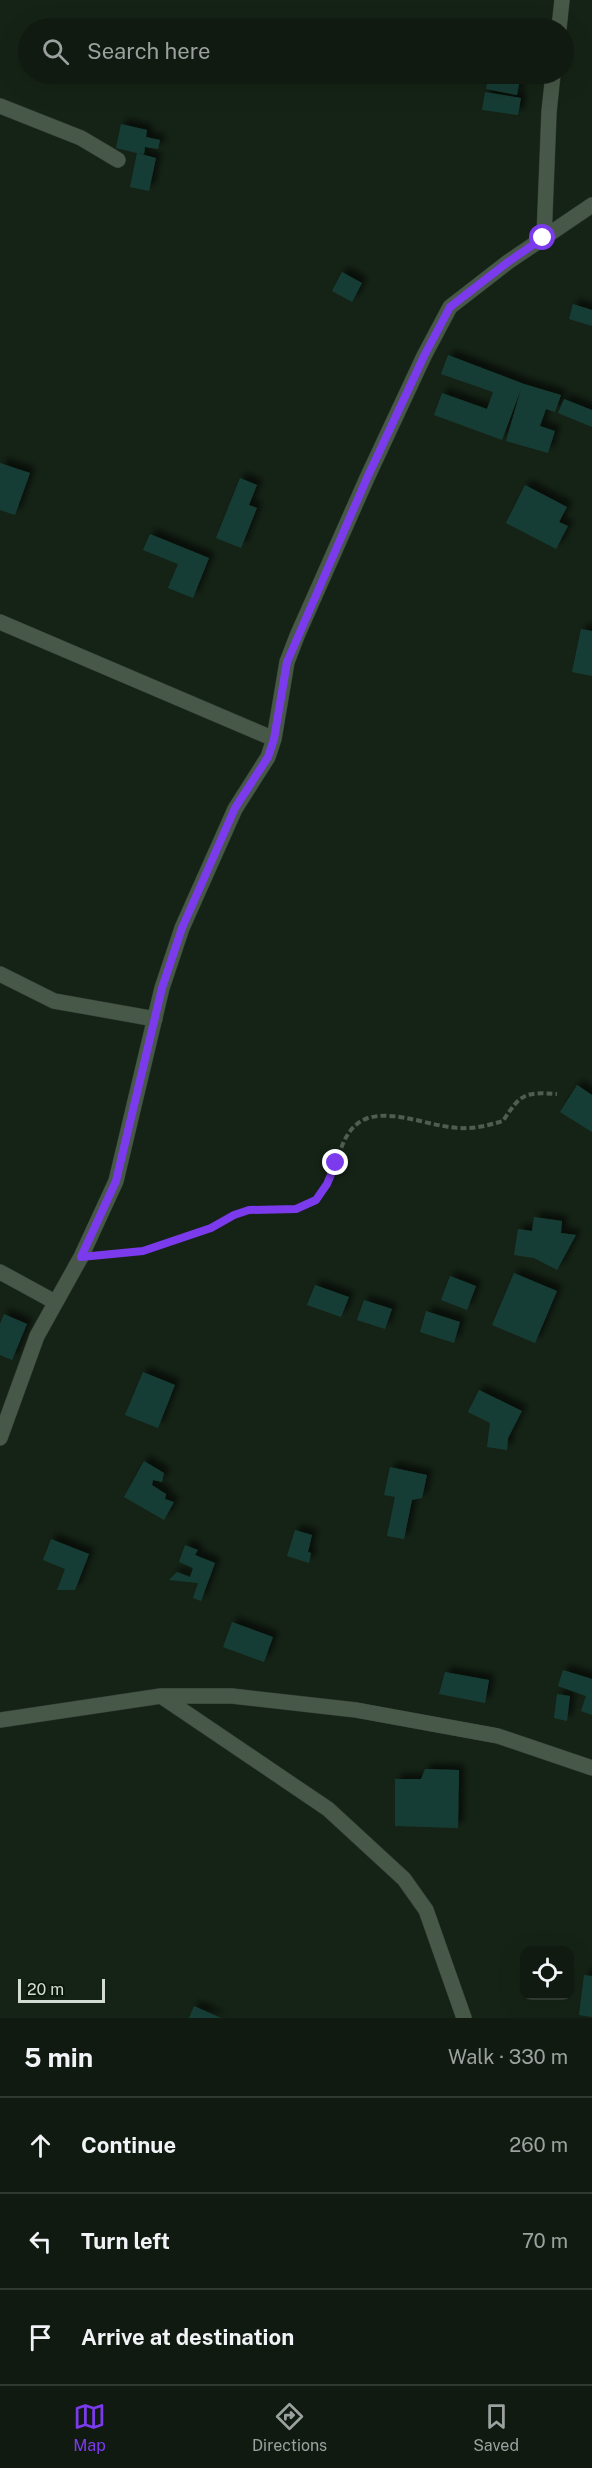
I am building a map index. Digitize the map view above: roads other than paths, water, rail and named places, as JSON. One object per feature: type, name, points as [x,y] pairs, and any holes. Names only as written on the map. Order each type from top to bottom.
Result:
[{"type":"street","points":[[560,18],[562,0]]},
{"type":"street","points":[[543,238],[552,84]]},
{"type":"street","points":[[0,106],[81,138],[118,160]]},
{"type":"street","points":[[0,1438],[30,1353],[55,1302],[81,1257],[116,1181],[162,988],[182,928],[235,808],[268,757],[274,739],[287,662],[297,636],[367,478],[442,320],[459,298],[592,205]]},
{"type":"street","points":[[0,622],[274,739]]},
{"type":"street","points":[[0,974],[54,1001],[154,1020]]},
{"type":"street","points":[[0,1272],[55,1302]]},
{"type":"street","points":[[0,1720],[161,1696],[232,1696],[356,1710],[498,1737],[592,1768]]},
{"type":"street","points":[[161,1696],[328,1809],[404,1879],[426,1910],[464,2018]]}]
